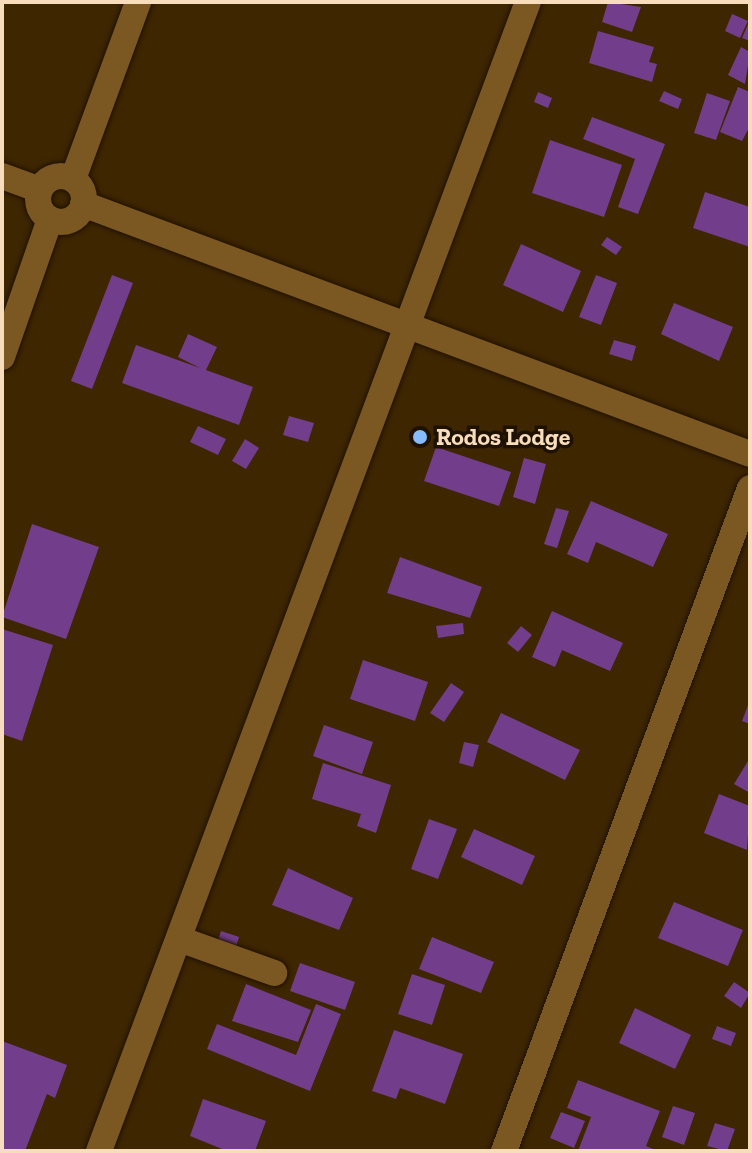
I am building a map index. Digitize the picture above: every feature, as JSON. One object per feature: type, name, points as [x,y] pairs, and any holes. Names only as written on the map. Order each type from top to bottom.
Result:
[{"type":"street","points":[[73,179],[138,2]]},
{"type":"street","points":[[99,1151],[182,940],[528,2]]},
{"type":"street","points":[[2,176],[40,190]]},
{"type":"street","points":[[40,190],[58,176],[73,179],[80,185],[83,204]]},
{"type":"street","points":[[40,190],[40,206],[50,219],[67,221],[83,204]]},
{"type":"street","points":[[83,204],[750,454]]},
{"type":"street","points":[[2,357],[50,219]]},
{"type":"street","points":[[504,1151],[750,488]]},
{"type":"street","points":[[182,940],[274,973]]},
{"type":"building","points":[[608,2],[641,7],[632,32],[602,22]]},
{"type":"building","points":[[732,14],[748,21],[740,38],[725,31]]},
{"type":"building","points":[[750,20],[750,41],[742,38]]},
{"type":"building","points":[[598,31],[654,47],[649,62],[657,64],[652,82],[589,63]]},
{"type":"building","points":[[741,47],[750,52],[745,84],[728,75]]},
{"type":"building","points":[[738,87],[750,92],[750,126],[742,141],[720,132]]},
{"type":"building","points":[[664,91],[682,99],[678,109],[659,101]]},
{"type":"building","points":[[538,92],[552,98],[548,108],[534,102]]},
{"type":"building","points":[[707,93],[730,101],[716,140],[694,133]]},
{"type":"building","points":[[592,117],[665,144],[638,214],[618,207],[635,159],[583,139]]},
{"type":"building","points":[[550,140],[622,165],[604,217],[532,193]]},
{"type":"building","points":[[705,192],[750,207],[750,247],[693,228]]},
{"type":"building","points":[[607,237],[622,247],[616,255],[601,245]]},
{"type":"building","points":[[521,244],[581,271],[563,312],[503,285]]},
{"type":"building","points":[[112,275],[133,283],[92,389],[71,381]]},
{"type":"building","points":[[596,275],[617,283],[601,325],[579,317]]},
{"type":"building","points":[[674,303],[733,327],[719,361],[661,334]]},
{"type":"building","points":[[188,334],[217,347],[206,370],[253,387],[239,425],[122,383],[136,345],[200,368],[178,357]]},
{"type":"building","points":[[614,340],[636,346],[632,361],[609,354]]},
{"type":"building","points":[[289,416],[314,423],[308,442],[283,435]]},
{"type":"building","points":[[198,426],[226,439],[218,455],[190,442]]},
{"type":"building","points":[[245,439],[259,448],[246,469],[232,461]]},
{"type":"building","points":[[436,447],[511,472],[499,506],[424,481]]},
{"type":"building","points":[[524,458],[546,464],[535,504],[513,497]]},
{"type":"building","points":[[591,501],[668,534],[653,567],[596,542],[588,563],[567,554]]},
{"type":"building","points":[[556,508],[569,511],[557,548],[544,544]]},
{"type":"building","points":[[32,524],[99,547],[66,639],[2,617]]},
{"type":"building","points":[[400,557],[482,587],[470,618],[387,593]]},
{"type":"building","points":[[552,611],[623,643],[610,671],[562,650],[555,667],[532,657]]},
{"type":"building","points":[[463,623],[464,634],[438,638],[436,626]]},
{"type":"building","points":[[521,626],[532,635],[518,652],[507,643]]},
{"type":"building","points":[[2,629],[53,645],[22,741],[2,734]]},
{"type":"building","points":[[363,660],[428,682],[415,721],[350,699]]},
{"type":"building","points":[[451,683],[464,692],[444,722],[430,713]]},
{"type":"building","points":[[750,700],[750,724],[742,721]]},
{"type":"building","points":[[501,713],[580,750],[565,780],[487,742]]},
{"type":"building","points":[[324,725],[373,742],[362,774],[313,756]]},
{"type":"building","points":[[464,742],[479,745],[473,767],[459,763]]},
{"type":"building","points":[[748,761],[750,763],[750,793],[734,784]]},
{"type":"building","points":[[323,763],[391,785],[376,833],[357,826],[361,814],[312,799]]},
{"type":"building","points":[[719,794],[750,806],[747,850],[704,833]]},
{"type":"building","points":[[429,819],[457,829],[438,879],[411,869]]},
{"type":"building","points":[[474,829],[535,856],[522,885],[461,857]]},
{"type":"building","points":[[288,868],[353,898],[339,930],[272,905]]},
{"type":"building","points":[[674,902],[743,930],[728,966],[658,938]]},
{"type":"building","points":[[221,931],[239,937],[235,950],[217,944]]},
{"type":"building","points":[[432,937],[494,962],[481,993],[419,969]]},
{"type":"building","points":[[300,963],[355,982],[345,1010],[290,991]]},
{"type":"building","points":[[412,974],[445,985],[432,1025],[398,1014]]},
{"type":"building","points":[[734,982],[750,993],[741,1008],[724,996]]},
{"type":"building","points":[[246,984],[311,1010],[298,1042],[232,1021]]},
{"type":"building","points":[[316,1004],[341,1014],[310,1091],[207,1049],[217,1024],[296,1055]]},
{"type":"building","points":[[635,1008],[691,1035],[675,1069],[619,1043]]},
{"type":"building","points":[[717,1026],[736,1033],[731,1046],[712,1039]]},
{"type":"building","points":[[394,1030],[463,1054],[445,1104],[400,1088],[396,1099],[372,1091]]},
{"type":"building","points":[[2,1041],[67,1065],[55,1098],[47,1094],[25,1151],[2,1151]]},
{"type":"building","points":[[578,1080],[660,1111],[646,1146],[658,1151],[578,1151],[591,1117],[567,1108]]},
{"type":"building","points":[[203,1099],[266,1121],[255,1151],[227,1151],[190,1136]]},
{"type":"building","points":[[673,1106],[695,1113],[684,1145],[662,1137]]},
{"type":"building","points":[[561,1112],[585,1121],[574,1148],[550,1138]]},
{"type":"building","points":[[715,1123],[735,1129],[727,1151],[707,1146]]},
{"type":"place","name":"Rodos Lodge","points":[[420,437]]}]
